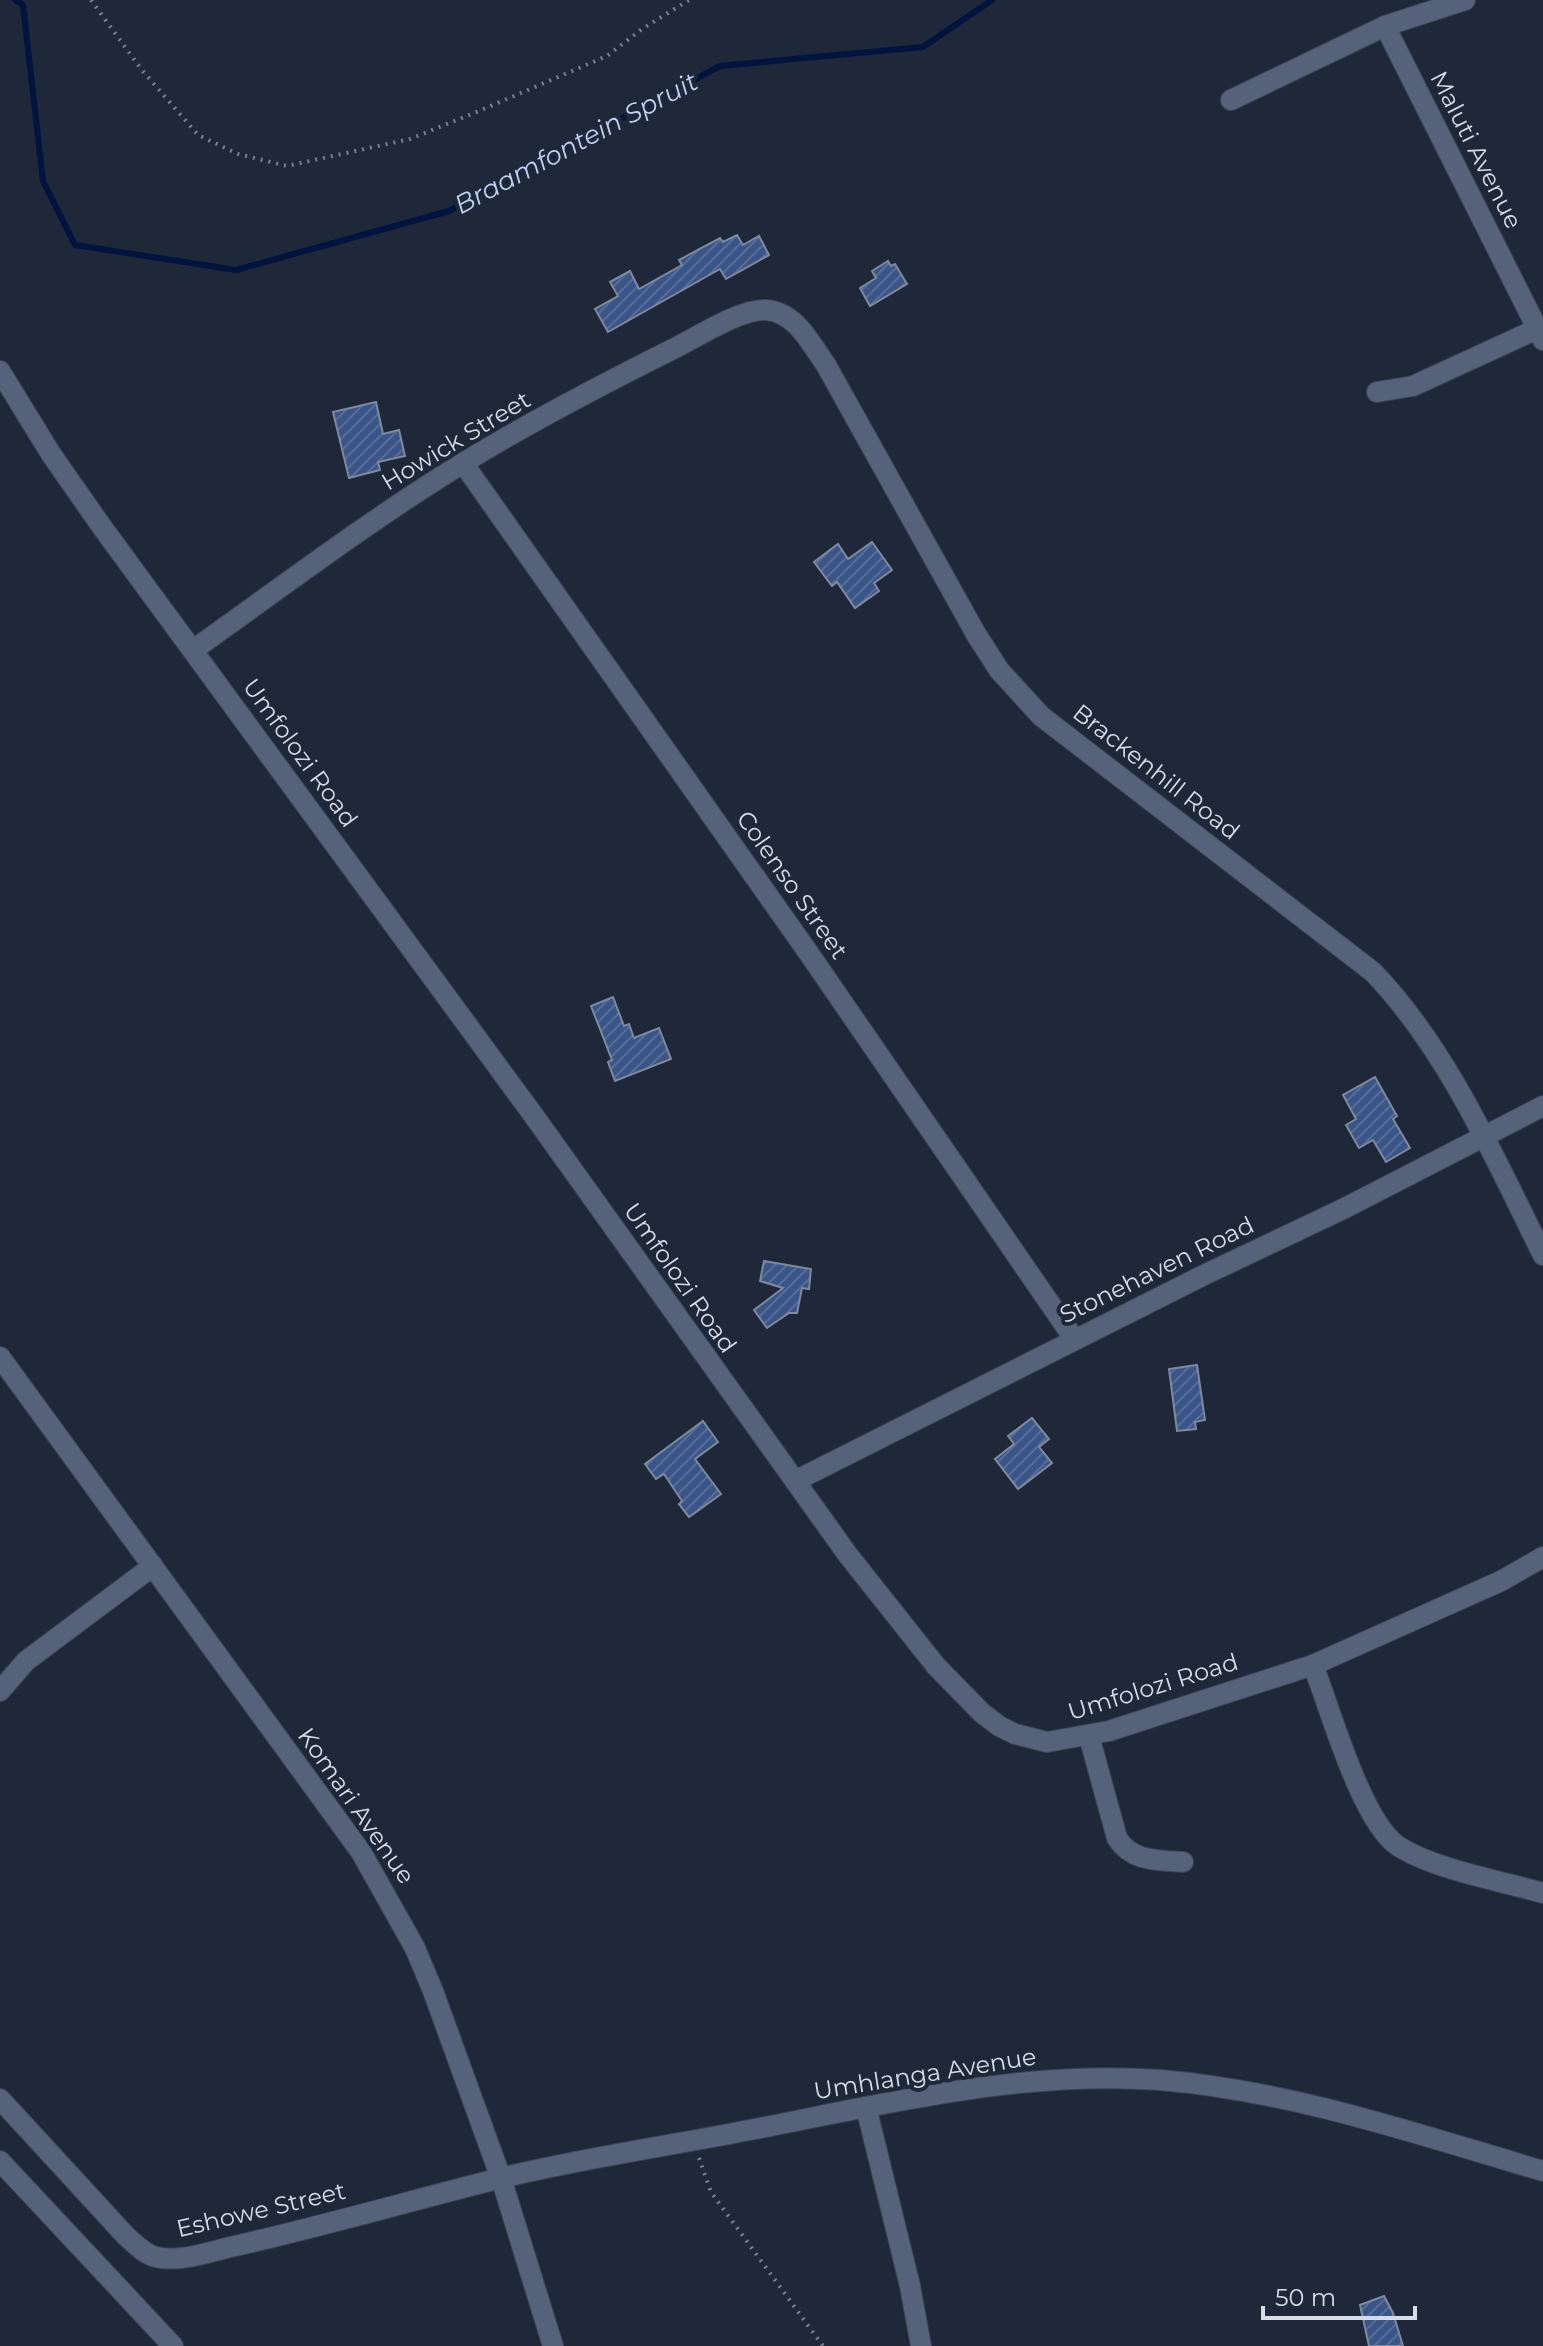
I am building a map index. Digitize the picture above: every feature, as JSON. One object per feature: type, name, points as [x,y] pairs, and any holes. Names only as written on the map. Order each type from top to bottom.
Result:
[{"type":"street","points":[[1231,100],[1385,26],[1465,0]]},
{"type":"street","name":"Maluti Avenue","points":[[1385,26],[1540,335]]},
{"type":"street","name":"Howick Street","points":[[193,650],[358,532],[463,463],[651,360],[732,320],[765,310]]},
{"type":"street","name":"Brackenhill Road","points":[[765,310],[779,313],[801,328],[826,365],[976,634],[1019,695],[1088,754],[1373,972],[1400,1000],[1422,1030],[1483,1137],[1543,1255]]},
{"type":"street","points":[[1377,392],[1413,386],[1540,335]]},
{"type":"street","name":"Umfolozi Road","points":[[0,371],[51,454],[534,1116],[848,1555],[936,1666],[982,1713],[999,1726],[1031,1739],[1047,1742],[1089,1736],[1313,1665],[1501,1581],[1543,1557]]},
{"type":"street","name":"Colenso Street","points":[[463,463],[810,955],[1075,1340]]},
{"type":"street","name":"Stonehaven Road","points":[[795,1481],[1543,1106]]},
{"type":"street","name":"Komari Avenue","points":[[0,1357],[361,1852],[389,1900],[415,1948],[433,1991],[501,2178],[553,2346]]},
{"type":"street","points":[[0,1691],[26,1661],[153,1566]]},
{"type":"street","points":[[1313,1665],[1359,1788],[1371,1813],[1397,1845],[1421,1857],[1543,1893]]},
{"type":"street","points":[[1089,1736],[1117,1838],[1123,1848],[1141,1858],[1183,1862]]},
{"type":"street","name":"Umhlanga Avenue","points":[[501,2178],[617,2153],[987,2085],[1105,2078],[1160,2080],[1281,2096],[1543,2171]]},
{"type":"street","name":"Eshowe Street","points":[[0,2099],[126,2236],[141,2250],[156,2257],[193,2255],[264,2239],[501,2178]]},
{"type":"street","points":[[866,2107],[910,2286],[921,2346]]},
{"type":"street","points":[[0,2161],[173,2346]]},
{"type":"path","points":[[91,0],[141,69],[198,135],[238,154],[287,166],[336,157],[424,133],[607,56],[642,29],[689,0]]},
{"type":"path","points":[[692,2141],[711,2192],[823,2346]]},
{"type":"building","points":[[737,235],[743,245],[759,236],[769,255],[726,279],[720,269],[608,332],[595,309],[618,296],[610,282],[630,271],[639,289],[682,265],[679,260],[720,238],[723,242]]},
{"type":"building","points":[[888,261],[891,266],[895,264],[907,284],[870,306],[860,288],[876,278],[872,271]]},
{"type":"building","points":[[376,402],[383,434],[399,430],[405,456],[378,462],[380,470],[349,478],[333,412]]},
{"type":"building","points":[[872,542],[892,570],[874,583],[879,591],[855,608],[837,582],[832,586],[814,562],[838,544],[848,559]]},
{"type":"building","points":[[613,997],[624,1026],[629,1024],[634,1038],[659,1028],[671,1059],[615,1081],[608,1062],[612,1060],[591,1006]]},
{"type":"building","points":[[1375,1077],[1397,1116],[1393,1119],[1410,1148],[1386,1162],[1373,1140],[1359,1148],[1346,1125],[1356,1119],[1343,1095]]},
{"type":"building","points":[[764,1261],[811,1269],[809,1289],[802,1288],[797,1313],[789,1313],[767,1328],[754,1310],[783,1288],[760,1281]]},
{"type":"building","points":[[1197,1365],[1205,1420],[1195,1422],[1196,1429],[1177,1431],[1169,1369]]},
{"type":"building","points":[[1032,1418],[1049,1439],[1039,1447],[1052,1463],[1018,1489],[995,1459],[1014,1444],[1008,1436]]},
{"type":"building","points":[[703,1421],[718,1442],[695,1459],[721,1494],[689,1517],[664,1474],[656,1479],[645,1464]]},
{"type":"building","points":[[1384,2296],[1403,2346],[1369,2346],[1360,2305]]},
{"type":"waterway","name":"Braamfontein Spruit","points":[[15,0],[23,5],[43,181],[75,245],[236,270],[449,211],[720,66],[923,47],[992,0]]}]
